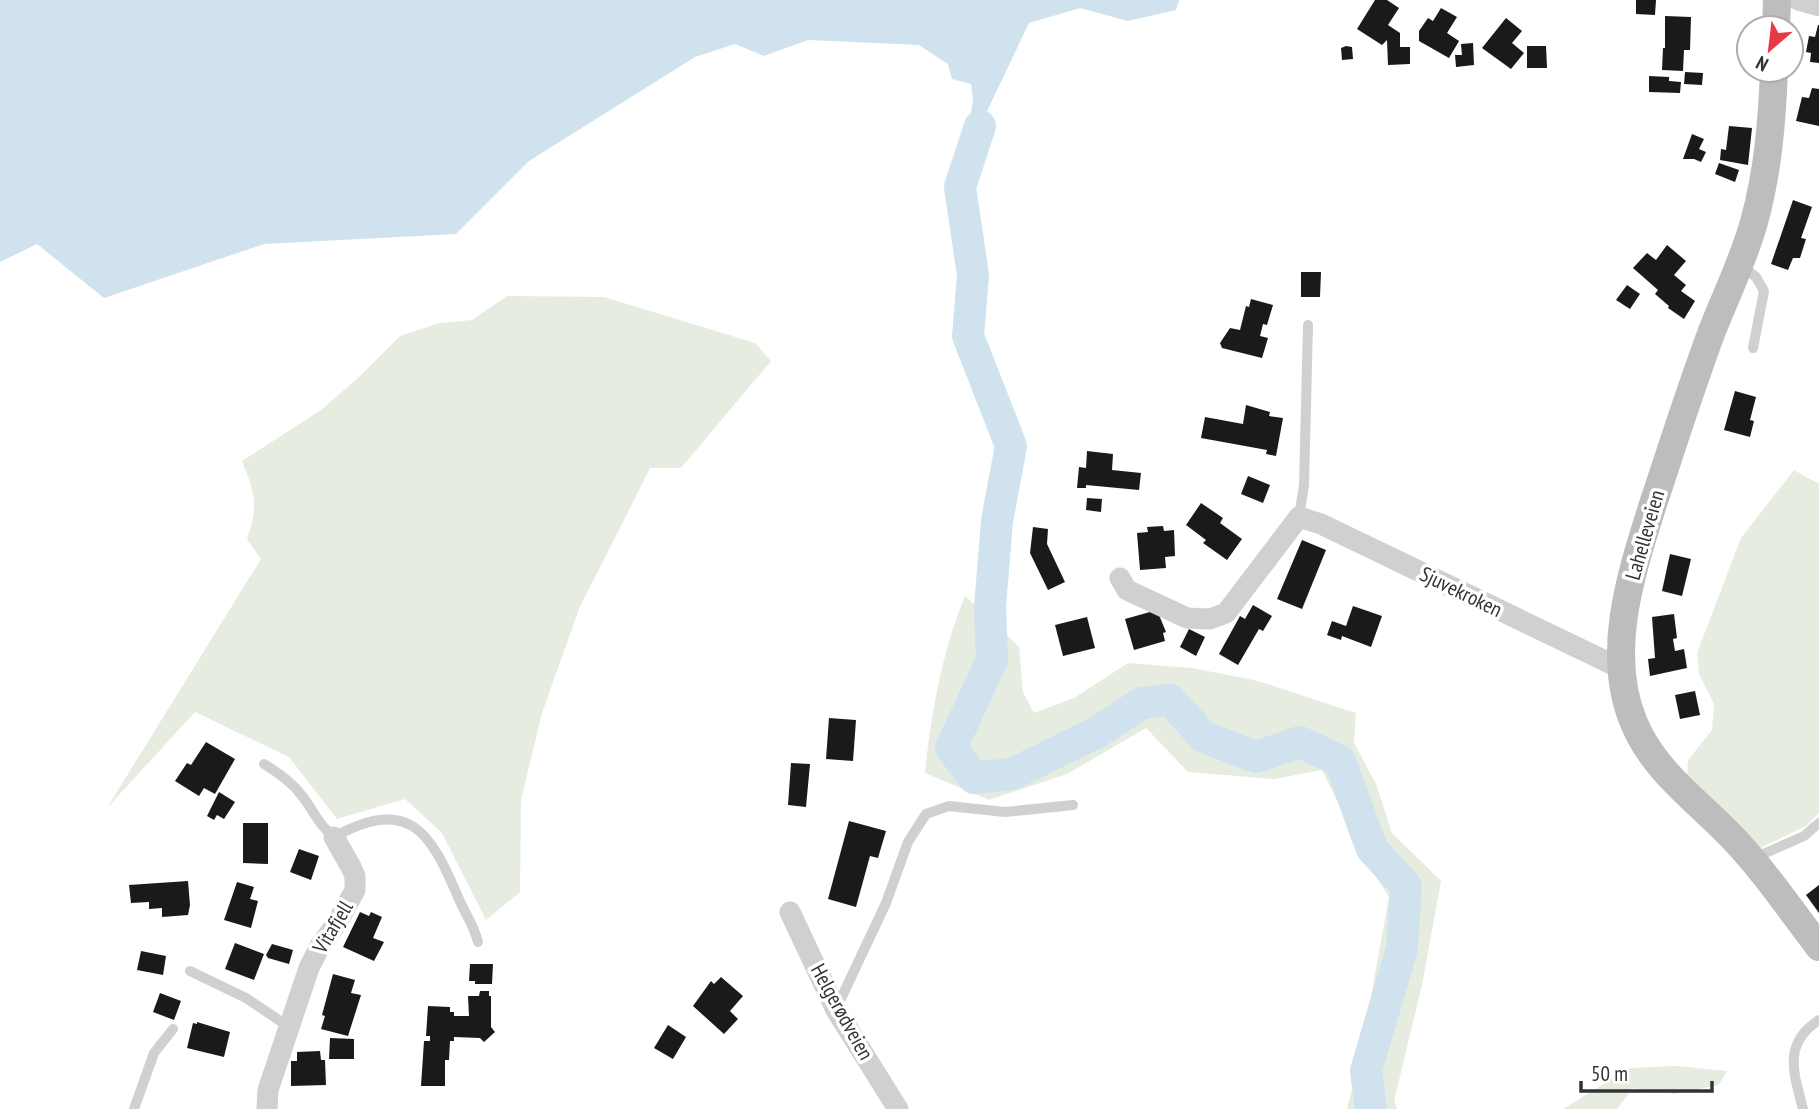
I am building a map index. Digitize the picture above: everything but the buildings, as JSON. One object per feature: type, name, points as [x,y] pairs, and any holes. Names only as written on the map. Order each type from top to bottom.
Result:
[{"type":"street","points":[[1798,0],[1819,6]]},
{"type":"street","name":"Lahelleveien","points":[[1773,84],[1771,131],[1754,223],[1687,400],[1642,539],[1626,601],[1622,670],[1626,700],[1634,724],[1661,769],[1752,859],[1819,947]]},
{"type":"street","points":[[1120,578],[1127,590],[1187,618],[1210,619],[1226,613],[1299,517]]},
{"type":"street","name":"Sjuvekroken","points":[[1299,517],[1321,524],[1622,670]]},
{"type":"street","name":"Vitafjell","points":[[267,1109],[268,1090],[309,968],[355,890],[355,876],[334,837]]},
{"type":"street","name":"Helgerødveien","points":[[790,912],[836,1010],[898,1109]]},
{"type":"lane","points":[[1740,264],[1756,277],[1764,291],[1754,348]]},
{"type":"lane","points":[[1299,517],[1304,485],[1308,325]]},
{"type":"lane","points":[[264,764],[292,785],[323,828],[334,837],[375,819],[401,821],[424,834],[437,851],[459,902],[473,923],[478,942]]},
{"type":"lane","points":[[836,1010],[873,932],[908,842],[926,814],[949,806],[1005,812],[1073,805]]},
{"type":"lane","points":[[1752,859],[1804,836],[1819,823]]},
{"type":"lane","points":[[190,971],[246,999],[289,1027]]},
{"type":"lane","points":[[1803,1109],[1793,1068],[1793,1056],[1800,1036],[1819,1020]]},
{"type":"lane","points":[[134,1109],[154,1053],[173,1029]]},
{"type":"shaded area","points":[[507,296],[604,297],[755,343],[771,361],[681,468],[650,468],[579,609],[542,713],[521,800],[520,892],[486,920],[442,833],[405,799],[337,819],[289,757],[195,712],[107,808],[261,559],[247,539],[254,500],[242,461],[321,410],[400,336],[440,323],[472,320]]},
{"type":"shaded area","points":[[1794,470],[1819,484],[1819,813],[1806,826],[1756,850],[1687,779],[1688,760],[1712,730],[1714,704],[1699,674],[1697,653],[1741,538]]},
{"type":"shaded area","points":[[965,596],[1019,647],[1023,692],[1034,713],[1074,698],[1128,663],[1192,668],[1258,681],[1356,713],[1354,743],[1376,784],[1392,833],[1441,881],[1422,985],[1394,1101],[1397,1109],[1347,1109],[1360,1057],[1389,897],[1350,837],[1341,809],[1322,770],[1274,779],[1188,772],[1146,728],[1067,774],[989,800],[925,773],[939,683]]},
{"type":"shaded area","points":[[1676,1066],[1727,1071],[1719,1085],[1674,1094],[1633,1088],[1617,1109],[1563,1109],[1630,1068]]},
{"type":"water","points":[[0,0],[1179,0],[1176,10],[1128,21],[1080,8],[1029,23],[980,126],[969,125],[973,100],[971,84],[952,79],[948,64],[919,45],[808,40],[764,56],[735,44],[695,57],[529,161],[456,234],[264,244],[104,298],[37,244],[0,262]]},
{"type":"waterway","points":[[980,126],[960,187],[973,275],[968,336],[1011,446],[997,521],[990,607],[992,660],[951,748],[974,778],[1012,774],[1096,733],[1142,703],[1170,700],[1204,737],[1256,757],[1300,742],[1340,761],[1372,849],[1406,886],[1402,948],[1366,1071],[1371,1109]]}]
